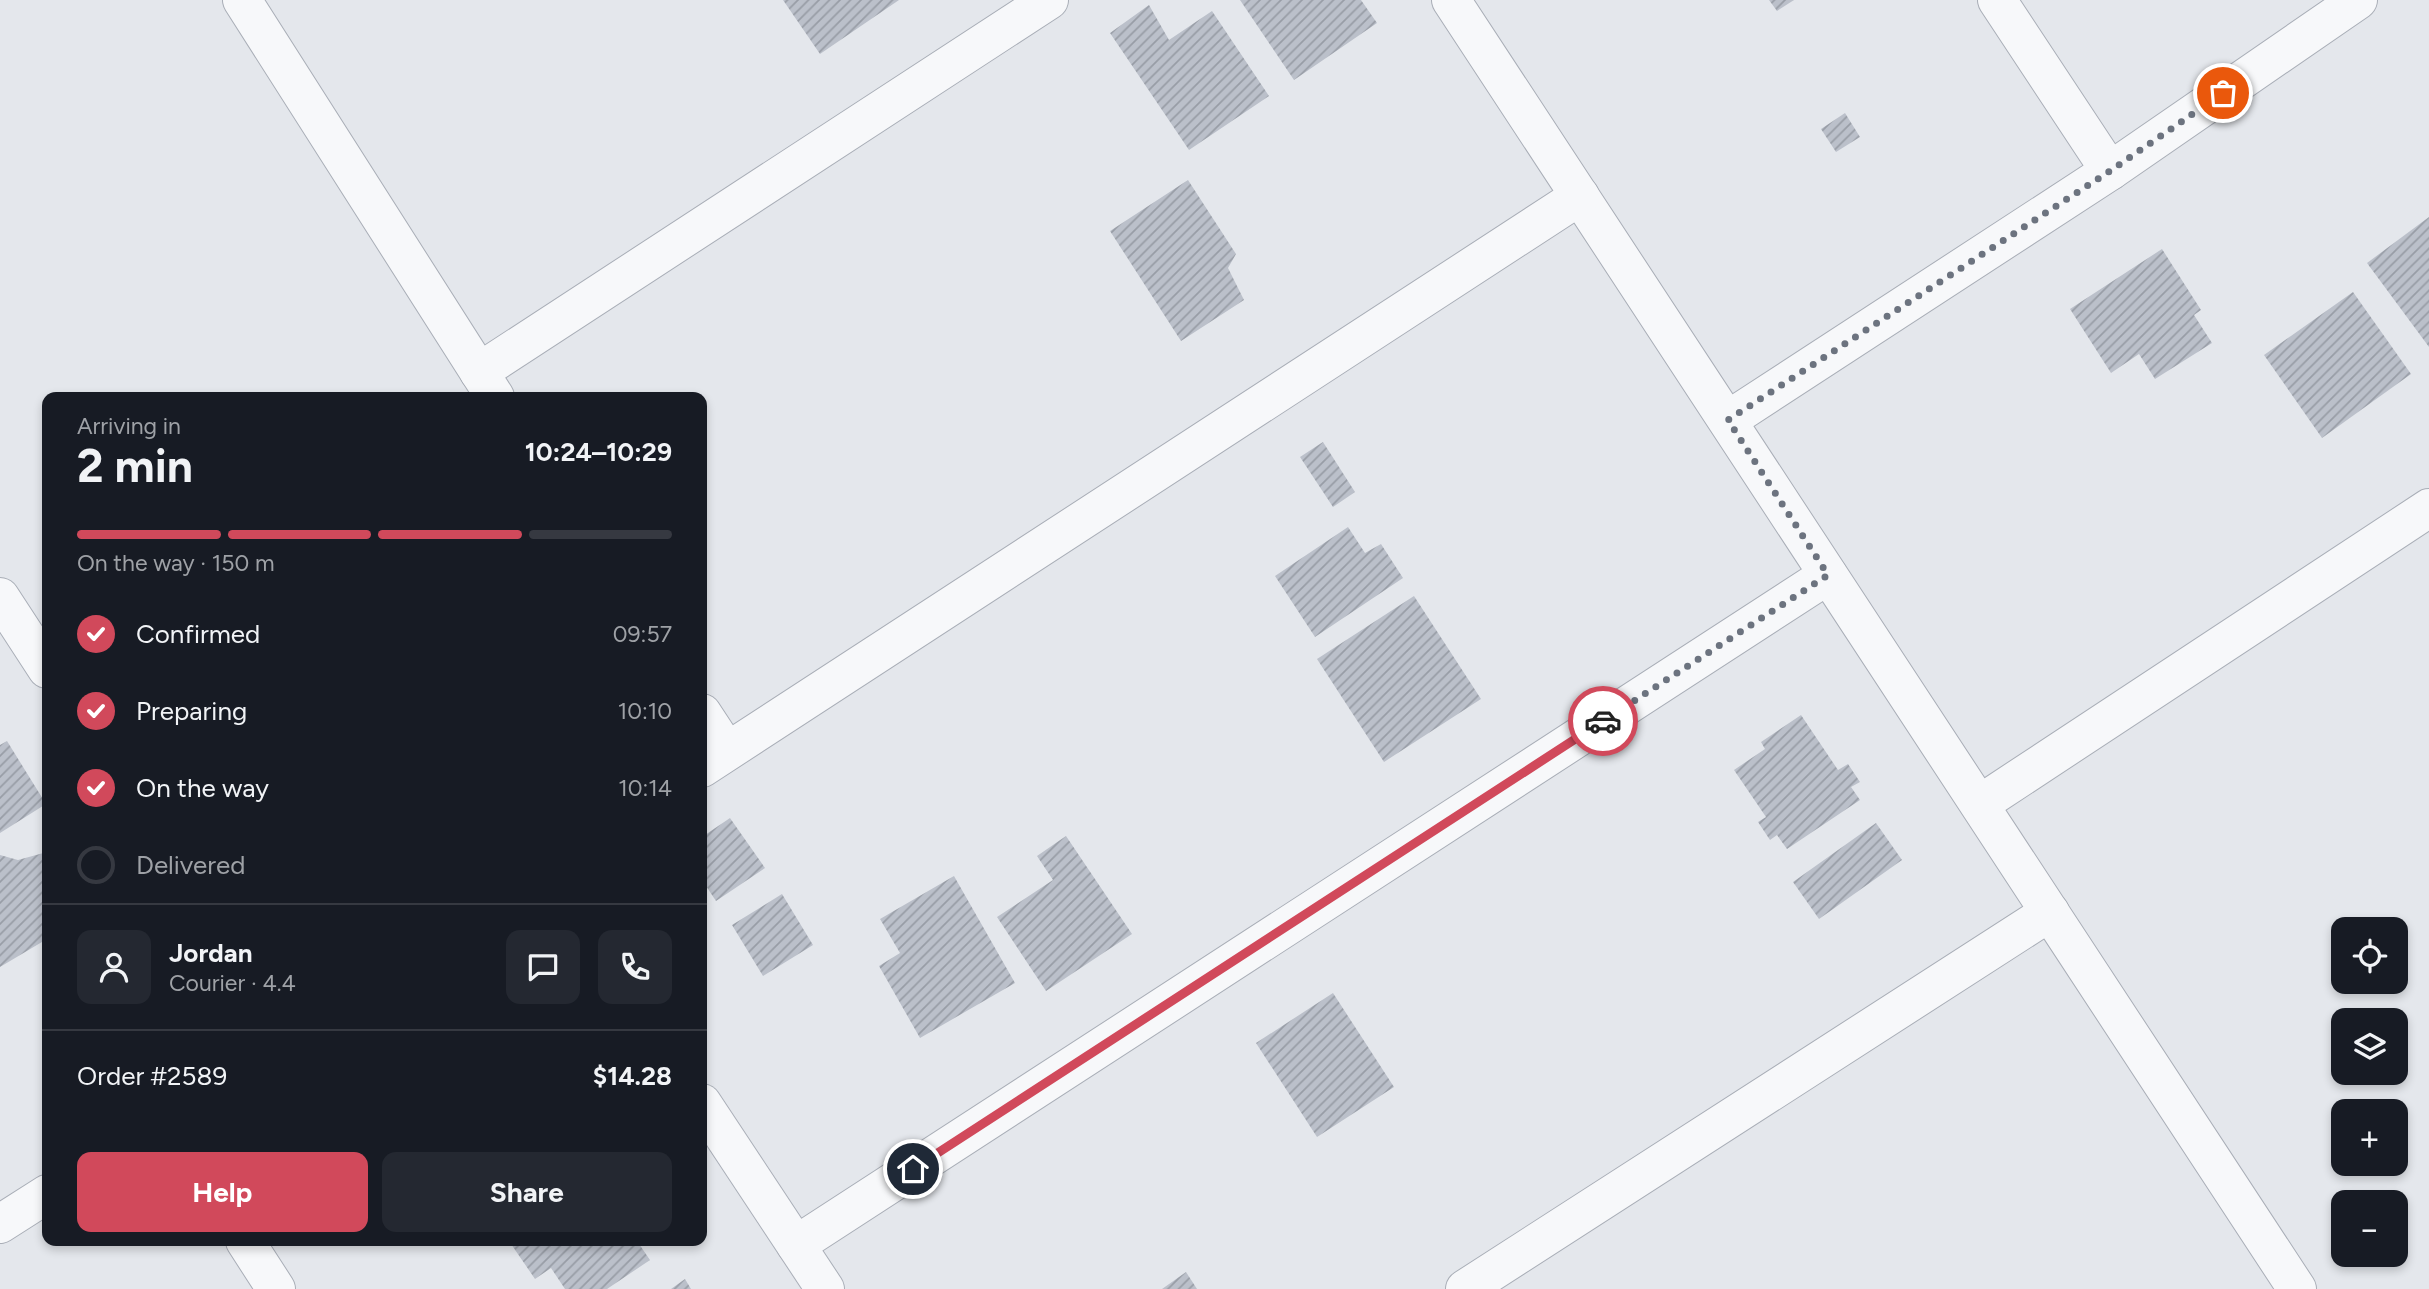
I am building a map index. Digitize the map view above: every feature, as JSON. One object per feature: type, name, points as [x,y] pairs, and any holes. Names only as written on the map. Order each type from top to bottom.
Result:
[{"type":"street","points":[[252,4],[487,384],[1049,0]]},
{"type":"street","points":[[1451,0],[2297,1289]]},
{"type":"street","points":[[1997,0],[2110,171]]},
{"type":"street","points":[[1728,420],[2110,171],[2358,0]]},
{"type":"street","points":[[707,733],[714,760],[1580,196]]},
{"type":"street","points":[[1980,804],[2429,508]]},
{"type":"street","points":[[796,1245],[1828,575]]},
{"type":"street","points":[[4,611],[42,662]]},
{"type":"street","points":[[1465,1289],[2050,912]]},
{"type":"street","points":[[707,1111],[825,1289]]},
{"type":"street","points":[[0,1224],[42,1197]]},
{"type":"street","points":[[247,1246],[276,1289]]},
{"type":"building","points":[[783,0],[899,0],[820,54]]},
{"type":"building","points":[[1240,0],[1361,0],[1377,23],[1294,80]]},
{"type":"building","points":[[1769,0],[1794,0],[1777,11]]},
{"type":"building","points":[[1149,5],[1169,40],[1212,11],[1269,96],[1189,150],[1110,33]]},
{"type":"building","points":[[1845,113],[1860,137],[1836,152],[1821,129]]},
{"type":"building","points":[[1188,180],[1236,254],[1228,268],[1244,300],[1181,341],[1110,231]]},
{"type":"building","points":[[2429,217],[2429,347],[2367,263]]},
{"type":"building","points":[[2162,249],[2201,310],[2194,315],[2212,343],[2155,379],[2139,354],[2111,373],[2070,309]]},
{"type":"building","points":[[2353,292],[2411,374],[2322,438],[2264,355]]},
{"type":"building","points":[[1323,442],[1355,492],[1333,507],[1300,457]]},
{"type":"building","points":[[1348,527],[1365,553],[1381,544],[1403,578],[1315,637],[1275,576]]},
{"type":"building","points":[[1414,596],[1481,699],[1384,762],[1317,659]]},
{"type":"building","points":[[1801,715],[1838,770],[1848,764],[1860,782],[1851,787],[1860,800],[1787,849],[1777,835],[1770,840],[1758,822],[1766,817],[1734,770],[1765,749],[1761,742]]},
{"type":"building","points":[[7,741],[42,798],[42,807],[0,833],[0,745]]},
{"type":"building","points":[[730,818],[765,868],[716,901],[707,888],[707,834]]},
{"type":"building","points":[[1876,823],[1902,860],[1819,919],[1793,882]]},
{"type":"building","points":[[1066,836],[1132,934],[1046,991],[997,917],[1053,880],[1037,856]]},
{"type":"building","points":[[42,853],[42,942],[0,967],[0,855],[18,860]]},
{"type":"building","points":[[954,876],[1015,983],[920,1038],[879,966],[900,953],[880,919]]},
{"type":"building","points":[[782,894],[813,945],[763,976],[732,925]]},
{"type":"building","points":[[1333,993],[1394,1087],[1317,1137],[1256,1043]]},
{"type":"building","points":[[512,1246],[640,1246],[650,1260],[607,1289],[565,1289],[551,1268],[535,1279]]},
{"type":"building","points":[[1186,1272],[1197,1289],[1162,1289]]},
{"type":"building","points":[[685,1279],[691,1289],[671,1289]]},
{"type":"way so far","points":[[1603,721],[1828,575],[1728,420],[2110,171],[2223,93]]},
{"type":"route","points":[[913,1169],[1603,721]]}]
